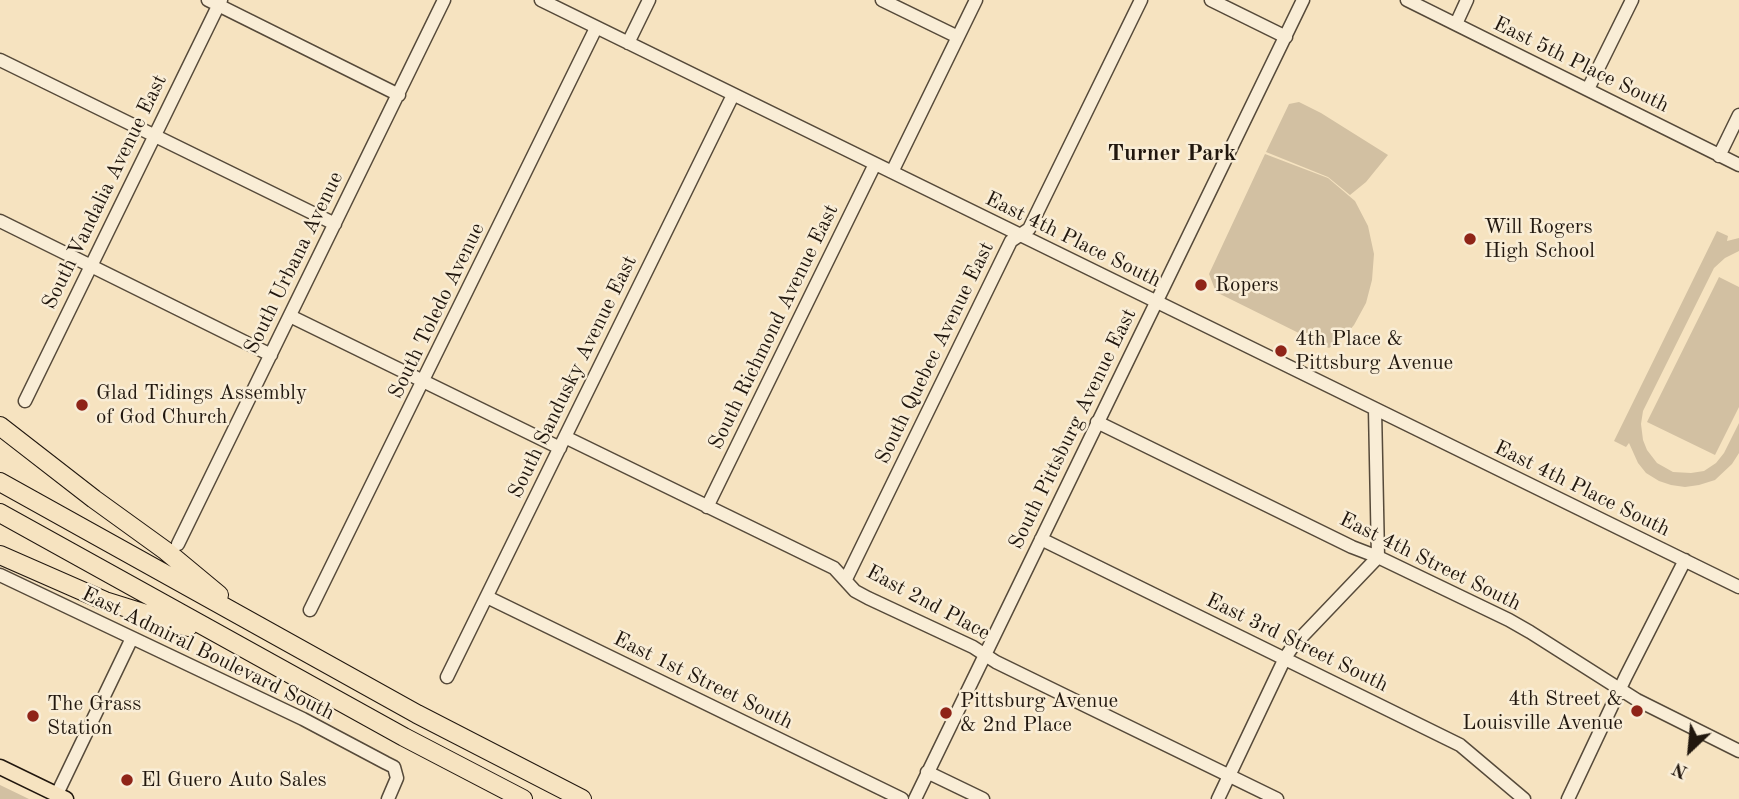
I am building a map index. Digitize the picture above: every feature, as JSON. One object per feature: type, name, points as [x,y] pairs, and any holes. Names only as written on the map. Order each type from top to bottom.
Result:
[{"type":"highway","points":[[0,426],[166,551],[251,622]]},
{"type":"highway","points":[[0,482],[417,714],[582,799]]},
{"type":"highway","points":[[0,513],[404,737],[523,799]]},
{"type":"highway","points":[[0,555],[106,601],[222,637]]},
{"type":"main road","points":[[0,767],[61,797]]},
{"type":"street","name":"South Urbana Avenue","points":[[178,544],[444,0]]},
{"type":"street","name":"East 4th Place South","points":[[541,0],[1739,587]]},
{"type":"street","points":[[628,43],[649,0]]},
{"type":"street","points":[[882,0],[958,37]]},
{"type":"street","points":[[892,173],[976,0]]},
{"type":"street","name":"South Quebec Avenue East","points":[[846,579],[1012,241],[1029,229],[1141,0]]},
{"type":"street","points":[[1211,0],[1286,37]]},
{"type":"street","name":"South Pittsburg Avenue East","points":[[915,799],[1303,0]]},
{"type":"street","name":"East 5th Place South","points":[[1407,0],[1739,165]]},
{"type":"street","points":[[1456,24],[1468,0]]},
{"type":"street","points":[[1588,89],[1632,0]]},
{"type":"street","points":[[216,2],[399,95]]},
{"type":"street","name":"South Vandalia Avenue East","points":[[25,401],[216,2]]},
{"type":"street","name":"South Toledo Avenue","points":[[310,610],[596,27]]},
{"type":"street","points":[[0,60],[335,224]]},
{"type":"street","name":"South Sandusky Avenue East","points":[[447,677],[733,95]]},
{"type":"street","points":[[1719,156],[1739,116]]},
{"type":"street","name":"South Richmond Avenue East","points":[[707,507],[875,164]]},
{"type":"street","points":[[0,221],[271,355]]},
{"type":"street","name":"East 2nd Place","points":[[290,317],[424,382],[707,507],[834,568],[855,591],[868,598],[1277,799]]},
{"type":"street","points":[[1219,799],[1285,658],[1293,646],[1378,557],[1375,409]]},
{"type":"street","name":"East 4th Street South","points":[[1097,422],[1519,626],[1620,690],[1739,751]]},
{"type":"street","name":"East 3rd Street South","points":[[1041,539],[1460,745],[1524,799]]},
{"type":"street","points":[[1568,799],[1685,560]]},
{"type":"street","name":"East Admiral Boulevard South","points":[[0,575],[303,719],[394,767],[395,784],[388,799]]},
{"type":"street","name":"East 1st Street South","points":[[487,597],[902,799]]},
{"type":"street","points":[[61,797],[132,638]]},
{"type":"street","points":[[927,772],[983,799]]},
{"type":"shaded area","points":[[1299,102],[1388,155],[1366,182],[1350,195],[1328,177],[1266,152],[1289,104]]},
{"type":"shaded area","points":[[1265,154],[1328,178],[1355,201],[1368,226],[1374,254],[1372,280],[1366,303],[1354,325],[1343,338],[1329,348],[1216,292],[1209,274]]},
{"type":"shaded area","points":[[1717,231],[1728,236],[1727,241],[1739,238],[1739,251],[1714,268],[1643,411],[1641,424],[1647,450],[1657,463],[1673,472],[1704,471],[1716,463],[1739,423],[1739,453],[1715,480],[1685,487],[1671,485],[1646,473],[1629,443],[1626,447],[1614,441]]},
{"type":"shaded area","points":[[1719,277],[1739,287],[1739,407],[1715,455],[1647,422]]},
{"type":"shaded area","points":[[0,785],[29,799],[0,799]]},
{"type":"place","name":"Will Rogers High School","points":[[1470,239]]},
{"type":"place","name":"Ropers","points":[[1201,285]]},
{"type":"place","name":"4th Place & Pittsburg Avenue","points":[[1281,351]]},
{"type":"place","name":"Glad Tidings Assembly of God Church","points":[[82,405]]},
{"type":"place","name":"4th Street & Louisville Avenue","points":[[1637,711]]},
{"type":"place","name":"Pittsburg Avenue & 2nd Place","points":[[946,713]]},
{"type":"place","name":"The Grass Station","points":[[33,716]]},
{"type":"place","name":"El Guero Auto Sales","points":[[127,780]]},
{"type":"district","name":"Turner Park","points":[[1172,154]]}]
